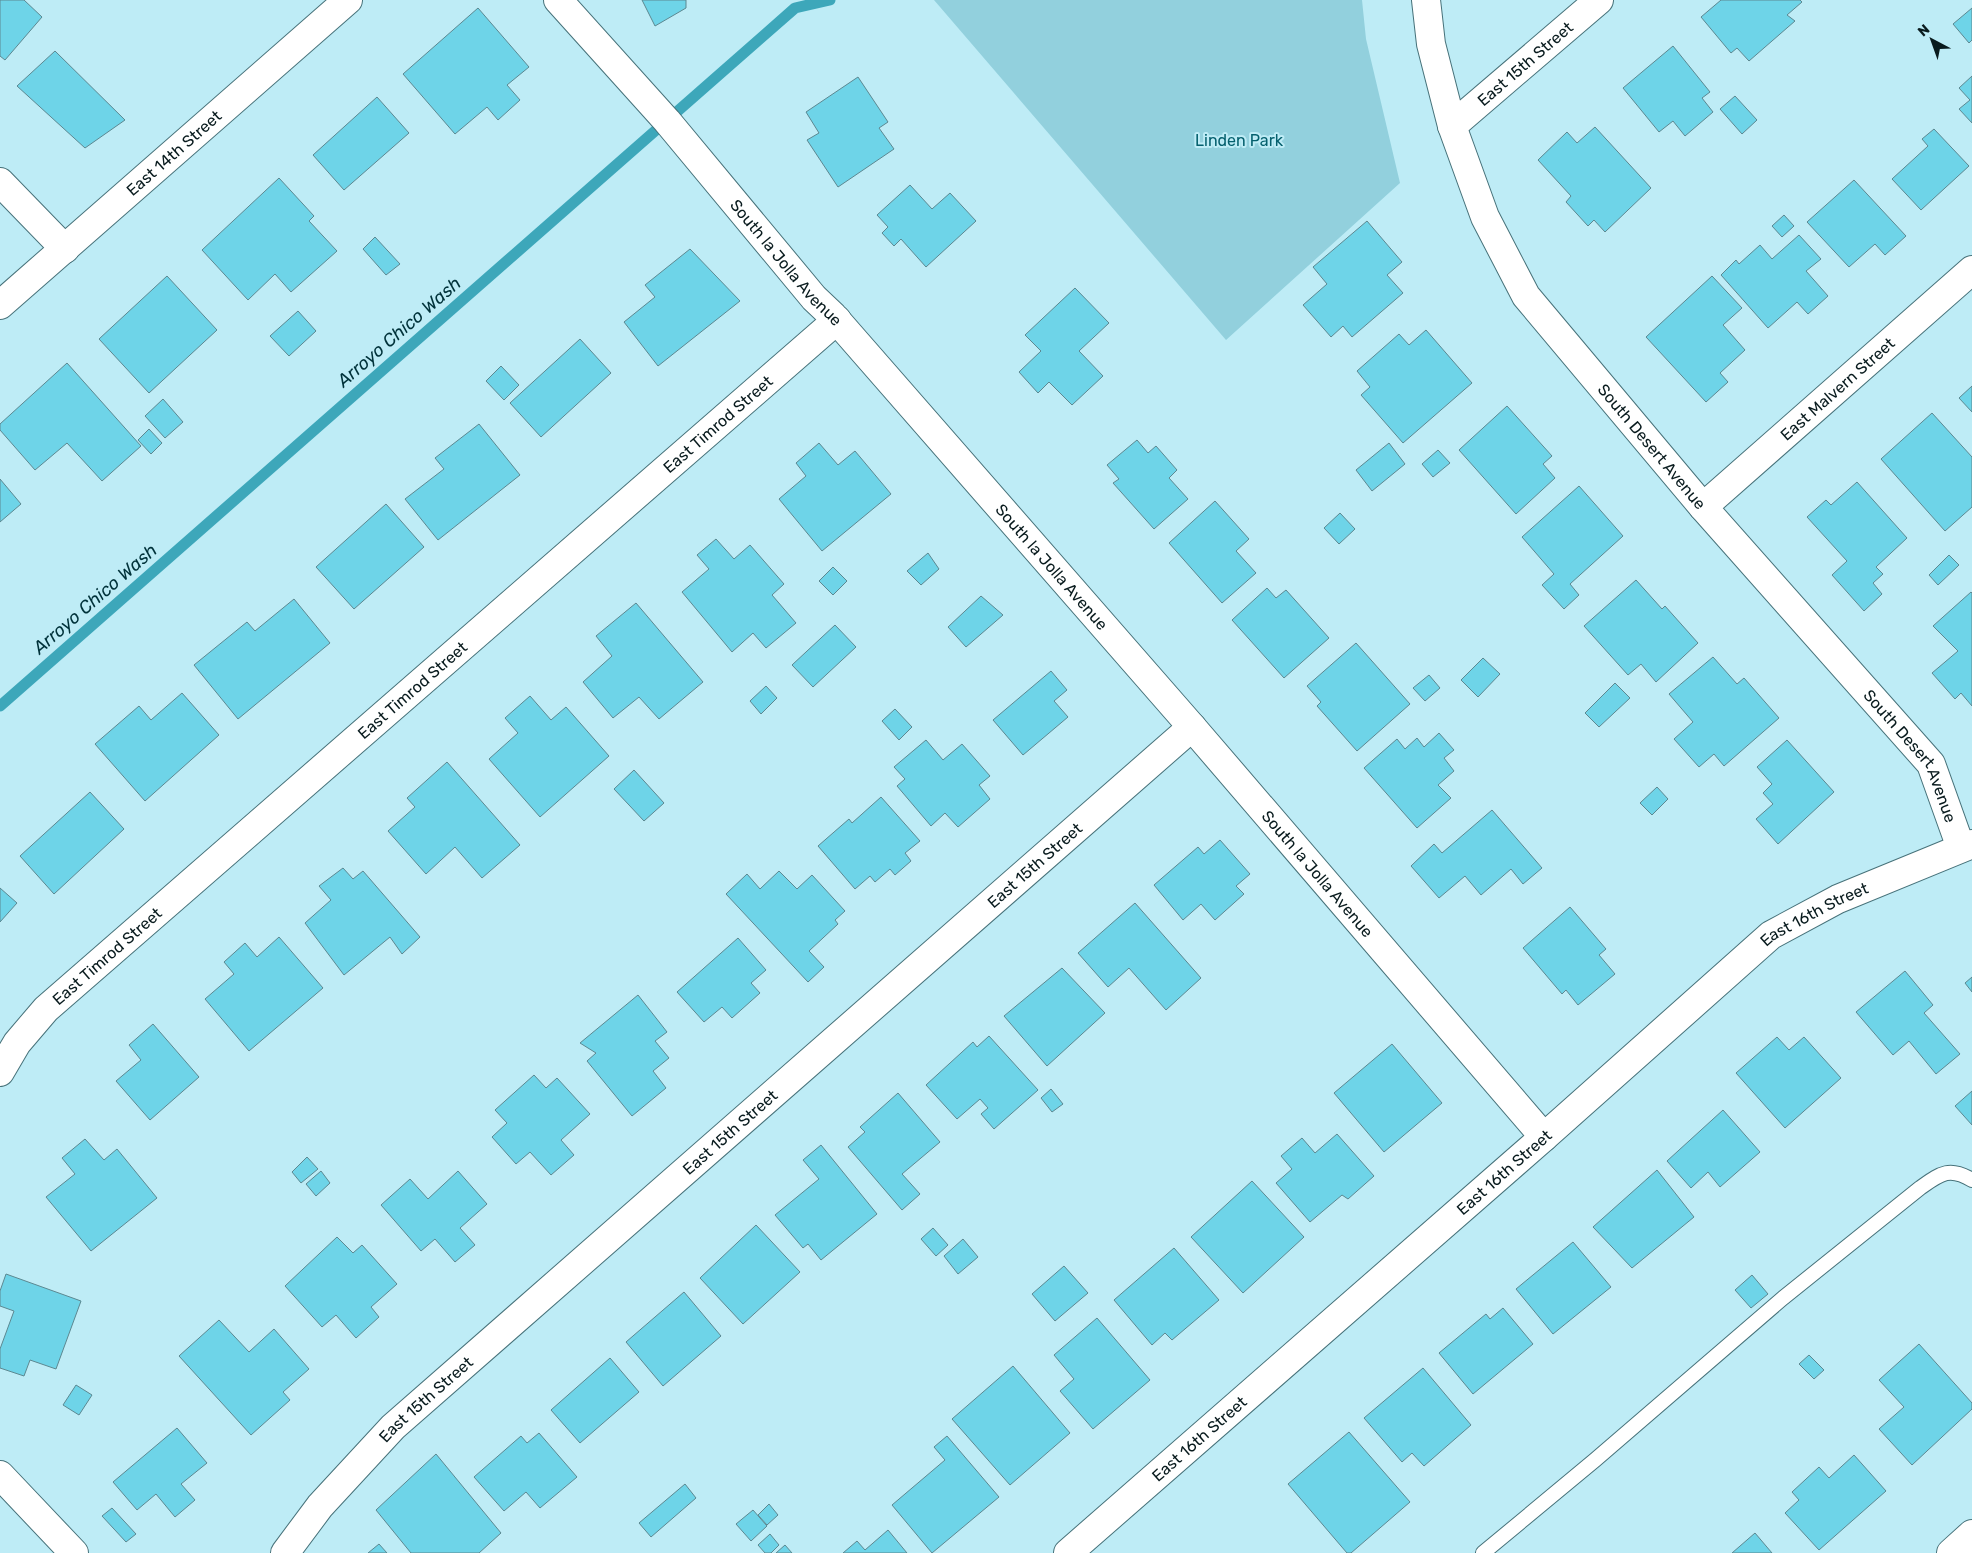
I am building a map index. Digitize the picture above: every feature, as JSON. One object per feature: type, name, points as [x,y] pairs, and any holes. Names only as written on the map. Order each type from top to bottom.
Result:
[{"type":"street","name":"East 14th Street","points":[[0,304],[348,0]]},
{"type":"street","name":"South la Jolla Avenue","points":[[558,0],[666,121],[814,298],[837,320],[1192,727],[1544,1137]]},
{"type":"street","name":"South Desert Avenue","points":[[1426,0],[1431,44],[1452,126],[1486,217],[1526,296],[1703,507],[1931,764],[1966,846]]},
{"type":"street","name":"East 15th Street","points":[[1452,126],[1599,0]]},
{"type":"street","points":[[0,182],[64,249]]},
{"type":"street","name":"East Malvern Street","points":[[1703,507],[1972,270]]},
{"type":"street","name":"East Timrod Street","points":[[0,1072],[17,1043],[46,1009],[837,320]]},
{"type":"street","name":"East 15th Street","points":[[285,1553],[320,1506],[393,1427],[1192,727]]},
{"type":"street","name":"East 16th Street","points":[[1068,1553],[1544,1137],[1771,935],[1838,900],[1966,846]]},
{"type":"street","points":[[0,1475],[74,1553]]},
{"type":"street","points":[[1951,1553],[1972,1534]]},
{"type":"lane","points":[[1484,1553],[1783,1298],[1920,1188],[1941,1173],[1955,1172],[1972,1180]]},
{"type":"green space","name":"Linden Park","points":[[934,0],[1362,0],[1366,39],[1400,183],[1226,340]]},
{"type":"building","points":[[0,0],[24,0],[42,17],[5,60],[0,56]]},
{"type":"building","points":[[642,0],[686,0],[686,8],[655,26]]},
{"type":"building","points":[[1721,0],[1800,0],[1802,2],[1787,15],[1795,21],[1749,61],[1737,48],[1731,53],[1701,17]]},
{"type":"building","points":[[478,8],[529,67],[507,85],[520,100],[498,120],[487,107],[455,134],[403,74]]},
{"type":"building","points":[[1972,8],[1972,40],[1969,43],[1953,24]]},
{"type":"building","points":[[1673,46],[1710,92],[1702,98],[1713,112],[1685,136],[1673,121],[1659,132],[1623,88]]},
{"type":"building","points":[[55,51],[125,120],[85,148],[17,86]]},
{"type":"building","points":[[1972,76],[1972,123],[1959,109],[1970,100],[1959,88]]},
{"type":"building","points":[[858,77],[888,122],[879,128],[894,149],[838,187],[807,140],[819,133],[806,112]]},
{"type":"building","points":[[1735,96],[1757,120],[1742,134],[1720,109]]},
{"type":"building","points":[[377,97],[409,133],[344,190],[313,155]]},
{"type":"building","points":[[1595,127],[1651,188],[1605,232],[1594,220],[1588,226],[1566,202],[1571,196],[1538,160],[1567,132],[1577,143]]},
{"type":"building","points":[[1934,129],[1969,166],[1921,210],[1892,179],[1928,146],[1922,139]]},
{"type":"building","points":[[279,178],[314,216],[309,221],[337,251],[291,292],[275,274],[248,300],[202,250]]},
{"type":"building","points":[[1854,180],[1906,236],[1885,255],[1875,244],[1849,267],[1807,222]]},
{"type":"building","points":[[910,185],[932,209],[950,193],[976,221],[926,267],[901,239],[894,246],[882,233],[888,227],[877,215]]},
{"type":"building","points":[[1784,215],[1794,226],[1782,237],[1772,226]]},
{"type":"building","points":[[1367,221],[1402,262],[1387,275],[1403,293],[1352,337],[1343,326],[1331,337],[1303,305],[1327,284],[1313,267]]},
{"type":"building","points":[[1799,235],[1821,259],[1806,271],[1828,296],[1808,314],[1797,302],[1768,328],[1721,275],[1736,260],[1739,264],[1760,245],[1772,259]]},
{"type":"building","points":[[375,237],[400,264],[386,275],[363,249]]},
{"type":"building","points":[[690,249],[740,301],[658,366],[624,322],[655,297],[645,285]]},
{"type":"building","points":[[167,276],[217,330],[149,393],[99,339]]},
{"type":"building","points":[[1712,276],[1742,308],[1723,325],[1745,350],[1720,373],[1728,382],[1706,402],[1646,337]]},
{"type":"building","points":[[1075,288],[1109,323],[1079,351],[1103,376],[1072,405],[1049,382],[1038,393],[1019,372],[1041,351],[1025,335]]},
{"type":"building","points":[[298,311],[316,331],[289,356],[270,336]]},
{"type":"building","points":[[1426,330],[1472,383],[1403,443],[1361,395],[1370,387],[1357,371],[1399,334],[1409,345]]},
{"type":"building","points":[[580,339],[611,373],[541,437],[510,403]]},
{"type":"building","points":[[67,363],[141,446],[102,481],[67,443],[35,470],[0,430],[0,424]]},
{"type":"building","points":[[501,366],[519,385],[504,400],[486,381]]},
{"type":"building","points":[[1972,386],[1972,412],[1959,398]]},
{"type":"building","points":[[163,399],[183,422],[165,438],[145,416]]},
{"type":"building","points":[[1507,406],[1552,456],[1543,464],[1555,478],[1516,514],[1459,450]]},
{"type":"building","points":[[1932,413],[1972,457],[1972,507],[1945,531],[1881,459]]},
{"type":"building","points":[[479,424],[520,475],[438,540],[405,499],[444,469],[435,458]]},
{"type":"building","points":[[149,429],[162,443],[151,454],[138,440]]},
{"type":"building","points":[[1137,440],[1148,453],[1156,446],[1177,470],[1169,478],[1188,499],[1154,529],[1113,483],[1119,479],[1107,465]]},
{"type":"building","points":[[819,443],[838,465],[855,451],[891,494],[822,551],[779,499],[806,476],[796,463]]},
{"type":"building","points":[[1389,443],[1405,464],[1372,491],[1356,470]]},
{"type":"building","points":[[1438,450],[1450,463],[1433,477],[1422,464]]},
{"type":"building","points":[[0,479],[21,504],[0,522]]},
{"type":"building","points":[[1857,482],[1907,538],[1876,567],[1883,574],[1873,583],[1882,594],[1864,611],[1832,575],[1847,561],[1807,517],[1826,500],[1831,505]]},
{"type":"building","points":[[1579,486],[1623,536],[1570,584],[1579,595],[1564,609],[1542,585],[1554,574],[1522,537]]},
{"type":"building","points":[[1215,501],[1249,539],[1236,551],[1256,573],[1222,603],[1169,543]]},
{"type":"building","points":[[386,504],[424,547],[354,609],[316,567]]},
{"type":"building","points":[[1340,513],[1355,529],[1339,544],[1324,528]]},
{"type":"building","points":[[716,539],[734,559],[750,545],[784,584],[772,595],[796,623],[766,648],[753,633],[732,652],[682,592],[709,569],[697,555]]},
{"type":"building","points":[[928,553],[939,569],[921,585],[907,571]]},
{"type":"building","points":[[1949,555],[1959,565],[1938,585],[1929,575]]},
{"type":"building","points":[[833,567],[847,581],[833,595],[819,581]]},
{"type":"building","points":[[1636,580],[1662,609],[1665,606],[1698,643],[1656,682],[1641,664],[1628,675],[1584,626]]},
{"type":"building","points":[[1267,588],[1276,598],[1286,590],[1329,638],[1284,678],[1232,620]]},
{"type":"building","points":[[1971,592],[1972,706],[1961,693],[1955,699],[1932,673],[1958,651],[1933,626]]},
{"type":"building","points":[[981,596],[1003,615],[966,647],[948,627]]},
{"type":"building","points":[[294,599],[330,643],[238,719],[194,665],[247,622],[255,631]]},
{"type":"building","points":[[636,603],[703,682],[659,719],[639,697],[613,718],[583,682],[612,656],[596,636]]},
{"type":"building","points":[[835,625],[856,647],[813,687],[792,665]]},
{"type":"building","points":[[1356,643],[1410,704],[1357,751],[1317,706],[1321,702],[1307,686]]},
{"type":"building","points":[[1713,657],[1737,684],[1744,678],[1779,718],[1724,766],[1714,754],[1699,767],[1674,739],[1693,722],[1669,694]]},
{"type":"building","points":[[1483,658],[1500,674],[1478,697],[1461,680]]},
{"type":"building","points":[[1051,671],[1067,690],[1054,701],[1068,717],[1023,755],[993,720]]},
{"type":"building","points":[[1429,675],[1440,688],[1425,701],[1413,688]]},
{"type":"building","points":[[1615,683],[1630,698],[1599,727],[1585,713]]},
{"type":"building","points":[[766,686],[777,698],[761,714],[750,701]]},
{"type":"building","points":[[182,693],[219,735],[145,801],[95,744],[139,706],[151,720]]},
{"type":"building","points":[[530,696],[551,720],[566,707],[609,756],[540,817],[489,759],[518,733],[505,718]]},
{"type":"building","points":[[895,709],[912,727],[899,740],[882,721]]},
{"type":"building","points":[[1439,733],[1454,750],[1444,758],[1454,771],[1438,785],[1451,798],[1417,828],[1364,768],[1397,739],[1405,749],[1417,738],[1424,747]]},
{"type":"building","points":[[926,740],[943,760],[962,744],[990,776],[979,785],[990,799],[958,827],[945,813],[931,826],[897,786],[905,779],[894,767]]},
{"type":"building","points":[[1787,740],[1834,792],[1778,844],[1756,819],[1773,804],[1763,793],[1772,784],[1757,767]]},
{"type":"building","points":[[447,762],[520,845],[482,878],[455,847],[426,874],[388,831],[415,807],[407,798]]},
{"type":"building","points":[[634,770],[664,803],[644,821],[614,789]]},
{"type":"building","points":[[1657,787],[1668,799],[1652,815],[1640,803]]},
{"type":"building","points":[[90,792],[124,829],[54,894],[20,856]]},
{"type":"building","points":[[881,797],[920,841],[905,853],[911,861],[895,875],[890,869],[875,882],[870,876],[855,889],[818,846],[849,819],[852,823]]},
{"type":"building","points":[[1492,810],[1542,868],[1523,884],[1511,869],[1481,895],[1465,876],[1439,898],[1411,866],[1434,844],[1442,853]]},
{"type":"building","points":[[1220,840],[1250,874],[1236,886],[1244,894],[1215,920],[1201,904],[1183,920],[1154,885],[1198,847],[1204,854]]},
{"type":"building","points":[[343,868],[353,879],[363,871],[420,937],[402,954],[390,937],[344,975],[305,923],[331,900],[319,886]]},
{"type":"building","points":[[779,871],[797,889],[812,875],[845,911],[835,920],[838,924],[809,951],[824,967],[808,982],[726,894],[747,874],[760,889]]},
{"type":"building","points":[[0,888],[17,903],[0,922]]},
{"type":"building","points":[[1135,903],[1201,978],[1166,1010],[1129,968],[1108,987],[1078,953]]},
{"type":"building","points":[[1570,907],[1606,949],[1599,955],[1615,974],[1578,1005],[1566,990],[1562,994],[1523,948]]},
{"type":"building","points":[[279,937],[323,988],[249,1051],[205,999],[234,974],[224,962],[245,943],[257,957]]},
{"type":"building","points":[[738,938],[766,970],[751,983],[760,993],[732,1018],[722,1007],[704,1022],[677,992]]},
{"type":"building","points":[[1062,968],[1105,1013],[1047,1066],[1004,1016]]},
{"type":"building","points":[[1905,971],[1933,1005],[1924,1013],[1960,1054],[1936,1074],[1909,1041],[1893,1055],[1856,1012]]},
{"type":"building","points":[[1972,977],[1972,992],[1965,983]]},
{"type":"building","points":[[638,995],[667,1032],[655,1041],[669,1058],[653,1071],[666,1088],[632,1116],[587,1061],[596,1053],[580,1043]]},
{"type":"building","points":[[153,1024],[199,1077],[150,1120],[116,1081],[141,1060],[129,1045]]},
{"type":"building","points":[[989,1036],[1038,1090],[994,1129],[981,1114],[988,1108],[980,1099],[957,1119],[926,1085],[973,1042],[977,1047]]},
{"type":"building","points":[[1777,1037],[1789,1050],[1804,1037],[1841,1078],[1785,1128],[1736,1073]]},
{"type":"building","points":[[1392,1044],[1442,1103],[1384,1152],[1334,1093]]},
{"type":"building","points":[[534,1075],[546,1088],[557,1078],[590,1114],[561,1140],[574,1155],[551,1175],[530,1152],[516,1164],[492,1137],[507,1123],[495,1110]]},
{"type":"building","points":[[1051,1089],[1063,1104],[1052,1112],[1041,1098]]},
{"type":"building","points":[[1972,1091],[1972,1125],[1955,1106]]},
{"type":"building","points":[[898,1093],[940,1142],[902,1174],[920,1194],[902,1210],[848,1147],[865,1132],[860,1127]]},
{"type":"building","points":[[1723,1110],[1760,1152],[1720,1187],[1708,1172],[1691,1188],[1667,1161]]},
{"type":"building","points":[[1337,1134],[1374,1176],[1348,1199],[1342,1195],[1310,1222],[1276,1183],[1292,1169],[1281,1156],[1302,1138],[1315,1153]]},
{"type":"building","points":[[85,1139],[104,1160],[117,1149],[157,1198],[91,1251],[46,1197],[75,1174],[62,1158]]},
{"type":"building","points":[[821,1145],[877,1214],[821,1260],[808,1244],[803,1248],[775,1215],[819,1179],[803,1160]]},
{"type":"building","points":[[307,1157],[318,1169],[301,1183],[292,1172]]},
{"type":"building","points":[[1657,1170],[1694,1217],[1632,1268],[1593,1227]]},
{"type":"building","points":[[321,1171],[330,1183],[316,1196],[306,1184]]},
{"type":"building","points":[[458,1171],[487,1204],[460,1228],[475,1245],[455,1262],[435,1239],[421,1251],[381,1205],[410,1179],[428,1199]]},
{"type":"building","points":[[1252,1181],[1304,1237],[1243,1293],[1191,1237]]},
{"type":"building","points":[[756,1225],[800,1272],[743,1324],[700,1278]]},
{"type":"building","points":[[933,1228],[948,1245],[936,1256],[921,1239]]},
{"type":"building","points":[[337,1237],[353,1253],[362,1245],[397,1284],[371,1307],[379,1317],[356,1338],[336,1315],[322,1327],[285,1286]]},
{"type":"building","points":[[963,1239],[978,1257],[958,1274],[944,1256]]},
{"type":"building","points":[[1573,1242],[1611,1287],[1553,1334],[1516,1289]]},
{"type":"building","points":[[1174,1248],[1219,1300],[1172,1340],[1165,1333],[1152,1345],[1114,1300]]},
{"type":"building","points":[[1064,1266],[1088,1293],[1055,1321],[1032,1294]]},
{"type":"building","points":[[6,1274],[81,1301],[56,1369],[30,1360],[24,1376],[0,1368],[0,1349],[14,1311],[0,1306],[0,1291]]},
{"type":"building","points":[[1752,1275],[1768,1294],[1751,1308],[1735,1290]]},
{"type":"building","points":[[684,1292],[721,1336],[663,1386],[626,1342]]},
{"type":"building","points":[[1503,1308],[1533,1344],[1473,1394],[1439,1353],[1486,1314],[1490,1319]]},
{"type":"building","points":[[1097,1318],[1150,1380],[1093,1429],[1060,1391],[1074,1379],[1054,1355]]},
{"type":"building","points":[[219,1320],[249,1352],[274,1329],[309,1369],[283,1392],[290,1400],[251,1435],[179,1356]]},
{"type":"building","points":[[1919,1344],[1972,1403],[1972,1409],[1912,1465],[1879,1429],[1904,1407],[1879,1380]]},
{"type":"building","points":[[1809,1355],[1824,1370],[1814,1379],[1799,1364]]},
{"type":"building","points":[[610,1358],[639,1392],[580,1443],[551,1410]]},
{"type":"building","points":[[1013,1366],[1070,1433],[1010,1485],[952,1419]]},
{"type":"building","points":[[1423,1368],[1471,1425],[1424,1466],[1412,1453],[1402,1462],[1364,1418]]},
{"type":"building","points":[[76,1385],[92,1395],[79,1415],[63,1405]]},
{"type":"building","points":[[177,1428],[207,1463],[181,1484],[195,1500],[175,1517],[156,1494],[137,1510],[113,1482]]},
{"type":"building","points":[[1349,1432],[1410,1502],[1351,1553],[1347,1553],[1288,1484]]},
{"type":"building","points":[[539,1433],[577,1477],[540,1508],[526,1492],[504,1511],[474,1477],[521,1436],[527,1443]]},
{"type":"building","points":[[947,1436],[999,1497],[932,1553],[892,1505],[945,1460],[934,1447]]},
{"type":"building","points":[[436,1454],[501,1533],[479,1553],[411,1553],[376,1510]]},
{"type":"building","points":[[1854,1455],[1886,1491],[1819,1550],[1785,1513],[1799,1500],[1792,1492],[1819,1467],[1829,1478]]},
{"type":"building","points":[[685,1484],[696,1498],[651,1537],[639,1523]]},
{"type":"building","points":[[769,1504],[778,1515],[767,1525],[758,1515]]},
{"type":"building","points":[[112,1508],[136,1534],[126,1542],[102,1516]]},
{"type":"building","points":[[753,1510],[767,1526],[751,1541],[736,1524]]},
{"type":"building","points":[[888,1530],[907,1553],[843,1553],[857,1541],[865,1550]]},
{"type":"building","points":[[1755,1533],[1772,1553],[1732,1553]]},
{"type":"building","points":[[770,1534],[779,1545],[771,1553],[765,1553],[758,1545]]},
{"type":"building","points":[[379,1544],[387,1553],[368,1553]]},
{"type":"building","points":[[785,1545],[792,1553],[776,1553]]},
{"type":"waterway","name":"Arroyo Chico Wash","points":[[0,706],[795,8],[830,0]]}]
